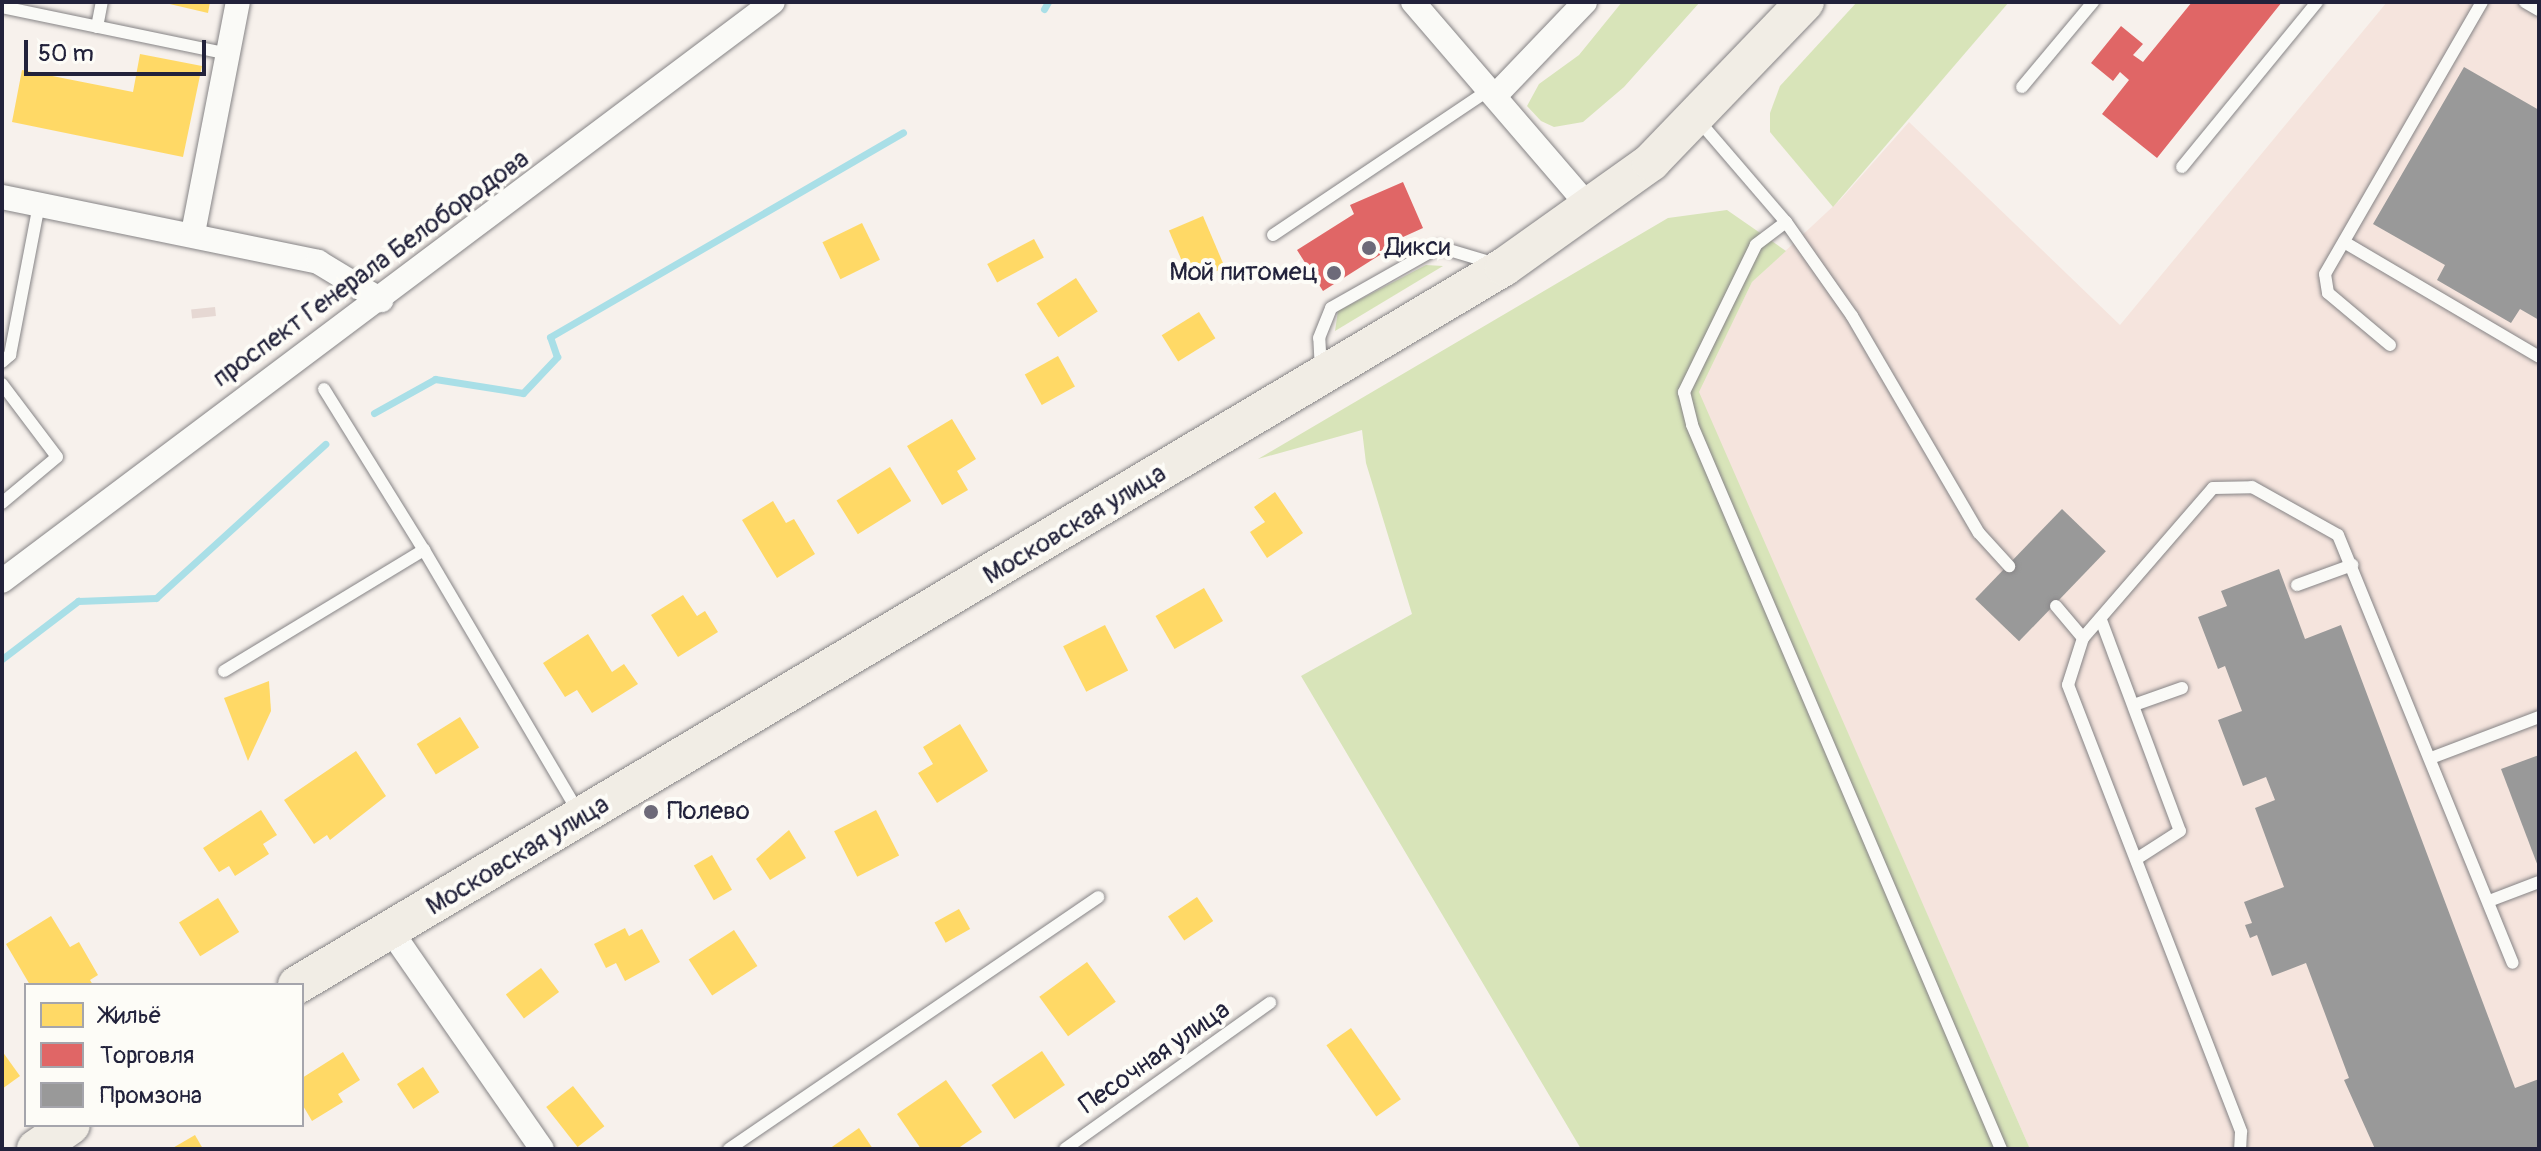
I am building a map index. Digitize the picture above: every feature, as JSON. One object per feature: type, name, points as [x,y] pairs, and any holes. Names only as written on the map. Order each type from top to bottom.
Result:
[{"type":"main road","name":"Московская улица","points":[[300,983],[1321,379],[1504,267],[1591,209],[1697,119],[1805,2]]},
{"type":"main road","points":[[36,1149],[68,1127]]},
{"type":"street","points":[[193,233],[238,2]]},
{"type":"street","name":"проспект Генерала Белобородова","points":[[2,581],[381,300],[773,2]]},
{"type":"street","points":[[1413,2],[1591,209]]},
{"type":"street","points":[[1492,93],[1585,2]]},
{"type":"street","points":[[2,197],[193,233],[318,262],[381,300]]},
{"type":"street","points":[[391,931],[542,1149]]},
{"type":"lane","points":[[97,27],[102,2]]},
{"type":"lane","points":[[2022,87],[2093,2]]},
{"type":"lane","points":[[2182,167],[2317,2]]},
{"type":"lane","points":[[2390,345],[2323,285],[2344,242],[2482,2]]},
{"type":"lane","points":[[2525,2],[2539,10]]},
{"type":"lane","points":[[2,7],[228,54]]},
{"type":"lane","points":[[1273,235],[1492,93]]},
{"type":"lane","points":[[1697,119],[1786,222],[1852,316],[1979,533],[2009,566]]},
{"type":"lane","points":[[2,362],[10,355],[39,204]]},
{"type":"lane","points":[[1786,222],[1756,245],[1684,392],[1692,425],[2001,1149]]},
{"type":"lane","points":[[2344,242],[2539,357]]},
{"type":"lane","points":[[1321,379],[1319,338],[1331,308],[1439,247],[1504,267]]},
{"type":"lane","points":[[2,384],[57,457],[2,503]]},
{"type":"lane","points":[[324,389],[424,550],[582,817]]},
{"type":"lane","points":[[2240,1149],[2241,1132],[2138,858],[2068,685],[2083,638],[2213,488],[2252,487],[2338,535],[2513,963]]},
{"type":"lane","points":[[224,671],[424,550]]},
{"type":"lane","points":[[2297,585],[2352,565]]},
{"type":"lane","points":[[2056,606],[2083,638]]},
{"type":"lane","points":[[2101,620],[2180,831],[2138,858]]},
{"type":"lane","points":[[2134,705],[2182,688]]},
{"type":"lane","points":[[2431,758],[2539,717]]},
{"type":"lane","points":[[2489,901],[2539,882]]},
{"type":"lane","points":[[729,1149],[1098,897]]},
{"type":"lane","name":"Песочная улица","points":[[1065,1149],[1270,1003]]},
{"type":"shaded area","points":[[2387,2],[2539,2],[2539,1149],[2030,1149],[1698,392],[1752,282],[1841,199],[1909,122],[2120,325]]},
{"type":"green space","points":[[1622,2],[1700,2],[1624,87],[1583,122],[1554,127],[1541,121],[1527,106],[1539,84],[1579,55]]},
{"type":"green space","points":[[1857,2],[2009,2],[1833,207],[1770,132],[1770,113],[1780,86]]},
{"type":"green space","points":[[1727,210],[1786,251],[1752,282],[1699,392],[2030,1149],[1581,1149],[1301,676],[1412,614],[1366,463],[1362,430],[1258,459],[1668,218]]},
{"type":"green space","points":[[1426,265],[1443,266],[1335,331],[1338,311]]},
{"type":"building: Жильё","points":[[161,2],[210,2],[208,13]]},
{"type":"building: Жильё","points":[[140,54],[202,66],[183,157],[12,122],[22,70],[133,92]]},
{"type":"building: Жильё","points":[[1203,216],[1225,268],[1191,282],[1169,230]]},
{"type":"building: Жильё","points":[[862,223],[880,260],[840,279],[822,242]]},
{"type":"building: Жильё","points":[[1034,239],[1044,258],[997,282],[987,264]]},
{"type":"building: Жильё","points":[[1076,278],[1098,312],[1058,337],[1037,304]]},
{"type":"building: Жильё","points":[[1199,312],[1215,338],[1178,362],[1162,335]]},
{"type":"building: Жильё","points":[[1058,356],[1075,387],[1042,405],[1025,374]]},
{"type":"building: Жильё","points":[[952,419],[976,459],[957,471],[968,490],[942,505],[907,446]]},
{"type":"building: Жильё","points":[[890,467],[911,501],[858,534],[837,500]]},
{"type":"building: Жильё","points":[[1275,492],[1303,533],[1267,558],[1250,532],[1265,522],[1254,507]]},
{"type":"building: Жильё","points":[[773,501],[786,523],[794,519],[815,554],[777,578],[742,520]]},
{"type":"building: Жильё","points":[[1204,588],[1223,621],[1175,649],[1156,616]]},
{"type":"building: Жильё","points":[[683,595],[697,616],[705,611],[718,632],[678,657],[651,615]]},
{"type":"building: Жильё","points":[[1105,625],[1128,670],[1086,692],[1063,646]]},
{"type":"building: Жильё","points":[[588,634],[612,672],[624,664],[638,684],[592,713],[577,690],[565,697],[543,663]]},
{"type":"building: Жильё","points":[[269,681],[271,711],[248,761],[224,698]]},
{"type":"building: Жильё","points":[[460,717],[479,748],[436,775],[417,744]]},
{"type":"building: Жильё","points":[[960,724],[988,771],[937,803],[918,773],[933,764],[923,747]]},
{"type":"building: Жильё","points":[[356,751],[386,796],[330,840],[327,835],[314,844],[284,800]]},
{"type":"building: Жильё","points":[[261,810],[277,835],[263,844],[269,854],[235,876],[229,866],[219,872],[203,848]]},
{"type":"building: Жильё","points":[[876,810],[899,855],[857,877],[834,831]]},
{"type":"building: Жильё","points":[[789,830],[806,858],[770,880],[756,859]]},
{"type":"building: Жильё","points":[[712,855],[732,890],[714,900],[694,866]]},
{"type":"building: Жильё","points":[[1197,897],[1213,921],[1184,941],[1168,917]]},
{"type":"building: Жильё","points":[[218,898],[239,932],[200,956],[179,922]]},
{"type":"building: Жильё","points":[[959,909],[970,929],[946,943],[935,923]]},
{"type":"building: Жильё","points":[[51,916],[70,947],[79,942],[98,975],[90,980],[92,983],[29,983],[6,944]]},
{"type":"building: Жильё","points":[[625,928],[629,936],[642,929],[660,962],[625,981],[616,963],[606,968],[594,944]]},
{"type":"building: Жильё","points":[[734,930],[757,966],[712,995],[689,959]]},
{"type":"building: Жильё","points":[[1087,962],[1116,1002],[1068,1036],[1039,997]]},
{"type":"building: Жильё","points":[[541,968],[559,992],[524,1018],[506,994]]},
{"type":"building: Жильё","points":[[1351,1028],[1401,1099],[1376,1116],[1326,1045]]},
{"type":"building: Жильё","points":[[2,1051],[20,1076],[2,1089]]},
{"type":"building: Жильё","points":[[1042,1051],[1065,1085],[1014,1119],[991,1085]]},
{"type":"building: Жильё","points":[[343,1052],[360,1080],[338,1094],[343,1102],[312,1121],[304,1107],[304,1077]]},
{"type":"building: Жильё","points":[[423,1067],[439,1092],[413,1109],[397,1084]]},
{"type":"building: Жильё","points":[[946,1080],[982,1132],[957,1149],[921,1149],[897,1114]]},
{"type":"building: Жильё","points":[[573,1086],[604,1126],[578,1147],[546,1107]]},
{"type":"building: Жильё","points":[[859,1128],[873,1149],[829,1149]]},
{"type":"building: Жильё","points":[[195,1135],[203,1149],[171,1149]]},
{"type":"building: Торговля","points":[[2192,2],[2282,2],[2157,158],[2102,114],[2129,80],[2120,72],[2113,81],[2091,63],[2121,26],[2143,44],[2133,55],[2143,62]]},
{"type":"building: Торговля","points":[[1403,182],[1423,228],[1392,242],[1394,246],[1323,291],[1297,250],[1354,214],[1350,205]]},
{"type":"building: Промзона","points":[[2464,67],[2539,110],[2539,320],[2520,309],[2511,323],[2437,280],[2445,265],[2373,224]]},
{"type":"building: Промзона","points":[[2062,509],[2106,551],[2019,641],[1975,599]]},
{"type":"building: Промзона","points":[[2279,569],[2305,639],[2341,625],[2515,1088],[2539,1079],[2539,1149],[2375,1149],[2344,1080],[2349,1078],[2306,963],[2272,976],[2257,935],[2250,938],[2245,925],[2252,923],[2244,902],[2284,887],[2255,808],[2275,800],[2266,777],[2243,786],[2218,720],[2242,711],[2225,666],[2218,669],[2198,617],[2227,606],[2221,591]]},
{"type":"building: Промзона","points":[[2539,755],[2539,869],[2501,769]]},
{"type":"building: Прочее","points":[[215,307],[216,316],[192,318],[191,310]]},
{"type":"waterway","points":[[1044,9],[1048,2]]},
{"type":"waterway","points":[[374,413],[435,379],[523,393],[557,357],[550,337],[903,132]]},
{"type":"waterway","points":[[2,659],[78,601],[156,598],[325,444]]},
{"type":"place","name":"Дикси","points":[[1369,248]]},
{"type":"place","name":"Мой питомец","points":[[1334,273]]},
{"type":"place","name":"Полево","points":[[651,812]]}]
